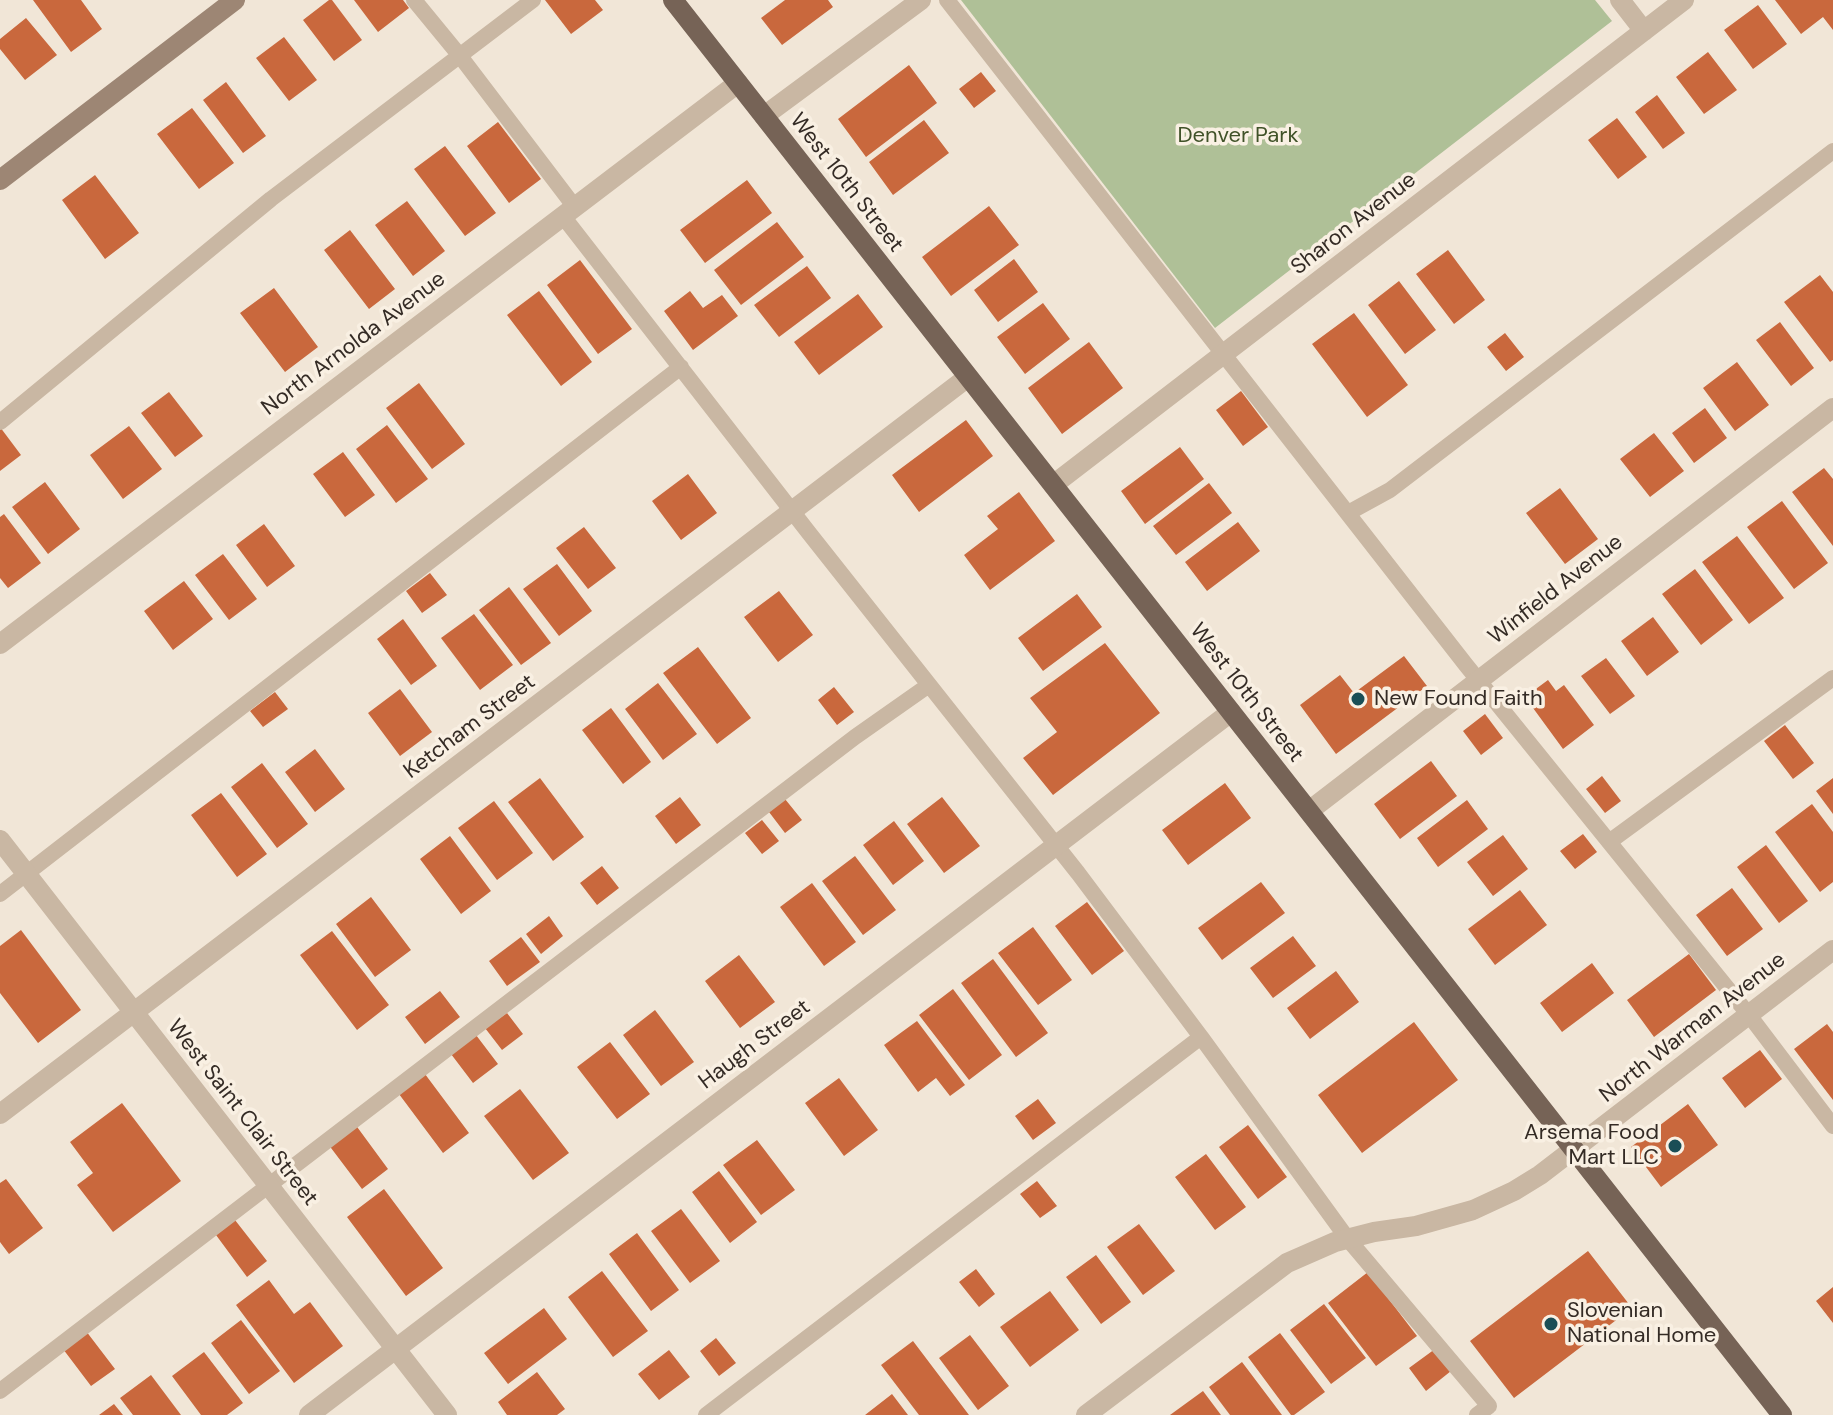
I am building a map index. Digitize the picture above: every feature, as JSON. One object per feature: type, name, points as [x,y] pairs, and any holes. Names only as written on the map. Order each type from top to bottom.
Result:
[{"type":"main road","points":[[0,180],[235,0]]},
{"type":"main road","name":"West 10th Street","points":[[673,0],[1782,1415]]},
{"type":"street","points":[[764,116],[921,0]]},
{"type":"street","points":[[1620,0],[1644,31]]},
{"type":"street","name":"Sharon Avenue","points":[[1053,485],[1684,0]]},
{"type":"street","name":"North Arnolda Avenue","points":[[0,644],[738,83]]},
{"type":"street","name":"Ketcham Street","points":[[0,1114],[968,377]]},
{"type":"street","name":"Winfield Avenue","points":[[1309,811],[1833,408]]},
{"type":"street","name":"Haugh Street","points":[[309,1415],[1231,712]]},
{"type":"street","name":"West Saint Clair Street","points":[[0,840],[447,1415]]},
{"type":"street","name":"North Warman Avenue","points":[[1086,1415],[1276,1271],[1310,1252],[1347,1238],[1416,1226],[1473,1210],[1540,1175],[1833,950]]},
{"type":"lane","points":[[414,0],[460,56],[681,367],[1056,846],[1201,1037],[1347,1238],[1488,1412]]},
{"type":"lane","points":[[0,422],[271,199],[533,0]]},
{"type":"lane","points":[[947,0],[1478,681],[1749,1015],[1833,1126]]},
{"type":"lane","points":[[1348,513],[1390,490],[1833,151]]},
{"type":"lane","points":[[0,894],[681,367]]},
{"type":"lane","points":[[1609,842],[1833,678]]},
{"type":"lane","points":[[0,1391],[855,737],[929,685]]},
{"type":"lane","points":[[706,1415],[1201,1037]]},
{"type":"green space","name":"Denver Park","points":[[961,0],[1595,0],[1612,21],[1215,328]]},
{"type":"building","points":[[33,0],[81,0],[102,29],[71,52]]},
{"type":"building","points":[[329,0],[362,40],[334,61],[303,20]]},
{"type":"building","points":[[354,0],[403,0],[409,8],[378,32]]},
{"type":"building","points":[[545,0],[595,0],[603,10],[571,34]]},
{"type":"building","points":[[785,0],[828,0],[833,7],[782,45],[761,18]]},
{"type":"building","points":[[1775,0],[1833,0],[1833,30],[1823,17],[1801,34]]},
{"type":"building","points":[[1758,5],[1787,44],[1753,69],[1724,30]]},
{"type":"building","points":[[26,18],[57,55],[25,80],[0,49],[0,39]]},
{"type":"building","points":[[284,37],[317,80],[289,101],[256,58]]},
{"type":"building","points":[[1708,52],[1737,90],[1704,114],[1676,77]]},
{"type":"building","points":[[909,65],[937,103],[866,157],[838,119]]},
{"type":"building","points":[[981,72],[996,91],[974,108],[959,89]]},
{"type":"building","points":[[226,82],[266,136],[243,153],[203,100]]},
{"type":"building","points":[[1657,95],[1685,133],[1663,149],[1635,112]]},
{"type":"building","points":[[192,108],[234,163],[199,189],[157,134]]},
{"type":"building","points":[[1617,118],[1647,157],[1618,179],[1588,140]]},
{"type":"building","points":[[924,120],[949,153],[893,195],[869,162]]},
{"type":"building","points":[[498,122],[541,179],[509,203],[467,146]]},
{"type":"building","points":[[445,146],[496,213],[465,236],[414,169]]},
{"type":"building","points":[[95,175],[139,233],[105,259],[62,200]]},
{"type":"building","points":[[747,180],[772,213],[705,263],[680,230]]},
{"type":"building","points":[[407,201],[445,251],[413,276],[375,225]]},
{"type":"building","points":[[989,206],[1019,245],[951,296],[922,257]]},
{"type":"building","points":[[777,222],[804,257],[741,305],[714,270]]},
{"type":"building","points":[[350,230],[395,289],[369,309],[324,250]]},
{"type":"building","points":[[1448,250],[1485,300],[1454,324],[1416,274]]},
{"type":"building","points":[[1014,259],[1038,292],[998,322],[974,290]]},
{"type":"building","points":[[580,260],[632,329],[598,354],[547,285]]},
{"type":"building","points":[[807,266],[831,298],[779,337],[754,305]]},
{"type":"building","points":[[1820,275],[1833,292],[1833,360],[1830,362],[1784,302]]},
{"type":"building","points":[[1399,281],[1436,330],[1405,354],[1368,305]]},
{"type":"building","points":[[274,288],[318,347],[285,372],[240,313]]},
{"type":"building","points":[[539,291],[592,362],[561,386],[507,315]]},
{"type":"building","points":[[690,291],[703,308],[722,295],[738,316],[693,350],[664,311]]},
{"type":"building","points":[[858,294],[883,327],[819,375],[794,342]]},
{"type":"building","points":[[1043,303],[1070,339],[1025,374],[997,337]]},
{"type":"building","points":[[1354,313],[1408,385],[1367,417],[1312,344]]},
{"type":"building","points":[[1780,322],[1814,368],[1791,386],[1756,340]]},
{"type":"building","points":[[1505,333],[1524,357],[1506,371],[1487,347]]},
{"type":"building","points":[[1089,342],[1123,388],[1062,434],[1028,388]]},
{"type":"building","points":[[1737,362],[1769,405],[1735,431],[1703,388]]},
{"type":"building","points":[[419,383],[465,444],[432,469],[386,408]]},
{"type":"building","points":[[1241,391],[1268,427],[1243,446],[1216,410]]},
{"type":"building","points":[[169,392],[203,436],[175,457],[141,413]]},
{"type":"building","points":[[1705,408],[1727,438],[1694,463],[1672,433]]},
{"type":"building","points":[[966,420],[993,456],[919,512],[892,475]]},
{"type":"building","points":[[387,425],[428,479],[396,503],[356,449]]},
{"type":"building","points":[[129,426],[162,469],[123,499],[90,455]]},
{"type":"building","points":[[0,427],[21,455],[0,471]]},
{"type":"building","points":[[1654,433],[1684,471],[1650,497],[1620,459]]},
{"type":"building","points":[[1180,447],[1204,479],[1145,524],[1121,491]]},
{"type":"building","points":[[343,452],[375,495],[345,517],[313,474]]},
{"type":"building","points":[[1824,468],[1833,479],[1833,546],[1792,492]]},
{"type":"building","points":[[688,474],[717,513],[681,540],[652,501]]},
{"type":"building","points":[[45,482],[80,529],[48,554],[12,507]]},
{"type":"building","points":[[1209,483],[1232,513],[1176,555],[1153,526]]},
{"type":"building","points":[[1560,488],[1598,539],[1565,564],[1526,513]]},
{"type":"building","points":[[1019,492],[1055,541],[990,590],[964,555],[998,529],[987,516]]},
{"type":"building","points":[[1782,501],[1828,563],[1794,589],[1747,527]]},
{"type":"building","points":[[4,514],[41,563],[8,588],[0,578],[0,517]]},
{"type":"building","points":[[1238,522],[1260,551],[1207,591],[1185,562]]},
{"type":"building","points":[[264,524],[295,566],[267,587],[236,545]]},
{"type":"building","points":[[584,527],[616,568],[588,589],[556,548]]},
{"type":"building","points":[[1737,536],[1784,598],[1749,624],[1702,562]]},
{"type":"building","points":[[223,554],[257,599],[229,620],[195,575]]},
{"type":"building","points":[[557,564],[592,611],[559,636],[523,589]]},
{"type":"building","points":[[1695,569],[1733,620],[1701,645],[1662,594]]},
{"type":"building","points":[[430,573],[447,595],[422,613],[406,591]]},
{"type":"building","points":[[184,581],[213,619],[173,650],[144,611]]},
{"type":"building","points":[[509,587],[551,643],[521,665],[479,610]]},
{"type":"building","points":[[779,591],[813,635],[778,662],[744,617]]},
{"type":"building","points":[[1077,594],[1102,627],[1043,671],[1018,638]]},
{"type":"building","points":[[474,614],[513,665],[480,690],[441,638]]},
{"type":"building","points":[[1653,617],[1679,652],[1647,676],[1621,641]]},
{"type":"building","points":[[403,619],[437,666],[411,685],[377,639]]},
{"type":"building","points":[[1105,643],[1160,713],[1053,795],[1023,758],[1057,732],[1030,698]]},
{"type":"building","points":[[698,647],[751,718],[717,744],[663,673]]},
{"type":"building","name":"New Found Faith","points":[[1404,656],[1427,686],[1336,754],[1300,705],[1340,675],[1354,693]]},
{"type":"building","points":[[1606,658],[1635,696],[1610,714],[1581,676]]},
{"type":"building","points":[[1548,680],[1556,691],[1564,685],[1594,725],[1563,749],[1525,697]]},
{"type":"building","points":[[658,683],[697,734],[663,760],[625,709]]},
{"type":"building","points":[[834,687],[854,712],[837,725],[818,700]]},
{"type":"building","points":[[400,689],[432,732],[400,756],[368,713]]},
{"type":"building","points":[[275,692],[288,709],[263,727],[250,711]]},
{"type":"building","points":[[611,708],[651,762],[623,784],[582,730]]},
{"type":"building","points":[[1485,714],[1503,738],[1481,755],[1463,731]]},
{"type":"building","points":[[1785,725],[1814,763],[1793,779],[1764,741]]},
{"type":"building","points":[[315,749],[345,789],[315,812],[285,772]]},
{"type":"building","points":[[1431,761],[1457,796],[1400,839],[1374,804]]},
{"type":"building","points":[[262,763],[308,824],[277,848],[231,787]]},
{"type":"building","points":[[1602,776],[1621,801],[1605,813],[1586,789]]},
{"type":"building","points":[[540,778],[584,837],[553,861],[508,802]]},
{"type":"building","points":[[1833,778],[1833,814],[1816,791]]},
{"type":"building","points":[[1225,783],[1251,818],[1188,865],[1162,830]]},
{"type":"building","points":[[221,793],[267,854],[237,877],[191,815]]},
{"type":"building","points":[[680,797],[701,825],[676,844],[655,816]]},
{"type":"building","points":[[942,797],[980,846],[944,873],[907,824]]},
{"type":"building","points":[[785,799],[802,820],[785,833],[769,812]]},
{"type":"building","points":[[1467,800],[1488,829],[1438,867],[1417,838]]},
{"type":"building","points":[[494,801],[533,853],[497,880],[458,828]]},
{"type":"building","points":[[1812,804],[1833,832],[1833,882],[1820,892],[1775,832]]},
{"type":"building","points":[[762,820],[779,841],[762,854],[745,833]]},
{"type":"building","points":[[894,821],[924,861],[893,885],[863,845]]},
{"type":"building","points":[[1583,834],[1597,852],[1575,869],[1560,851]]},
{"type":"building","points":[[1503,835],[1528,869],[1493,896],[1467,862]]},
{"type":"building","points":[[450,836],[491,891],[461,914],[420,859]]},
{"type":"building","points":[[1766,845],[1808,901],[1779,923],[1737,867]]},
{"type":"building","points":[[855,856],[896,910],[863,935],[822,881]]},
{"type":"building","points":[[602,866],[619,888],[597,905],[580,883]]},
{"type":"building","points":[[1261,882],[1285,913],[1222,960],[1198,928]]},
{"type":"building","points":[[812,883],[856,942],[824,966],[780,907]]},
{"type":"building","points":[[1732,888],[1763,929],[1727,956],[1696,915]]},
{"type":"building","points":[[1520,890],[1547,925],[1495,965],[1468,929]]},
{"type":"building","points":[[371,897],[411,950],[375,977],[336,924]]},
{"type":"building","points":[[1087,902],[1124,951],[1092,975],[1055,926]]},
{"type":"building","points":[[549,916],[563,936],[541,954],[526,934]]},
{"type":"building","points":[[1033,927],[1072,980],[1038,1005],[998,953]]},
{"type":"building","points":[[21,930],[81,1010],[38,1043],[0,993],[0,946]]},
{"type":"building","points":[[332,931],[389,1005],[357,1030],[300,955]]},
{"type":"building","points":[[1293,936],[1316,966],[1273,998],[1250,968]]},
{"type":"building","points":[[521,937],[540,962],[507,986],[489,961]]},
{"type":"building","points":[[1689,954],[1716,990],[1654,1037],[1627,1000]]},
{"type":"building","points":[[739,955],[775,1002],[740,1028],[705,981]]},
{"type":"building","points":[[993,959],[1048,1033],[1016,1057],[961,983]]},
{"type":"building","points":[[1592,963],[1614,993],[1562,1032],[1540,1003]]},
{"type":"building","points":[[1336,971],[1359,1002],[1310,1039],[1287,1008]]},
{"type":"building","points":[[953,989],[1002,1055],[969,1080],[919,1015]]},
{"type":"building","points":[[440,991],[460,1017],[425,1044],[405,1017]]},
{"type":"building","points":[[655,1010],[694,1062],[661,1086],[623,1035]]},
{"type":"building","points":[[507,1013],[523,1034],[502,1050],[485,1028]]},
{"type":"building","points":[[917,1021],[965,1085],[950,1096],[936,1078],[918,1092],[884,1045]]},
{"type":"building","points":[[1414,1022],[1458,1080],[1362,1153],[1318,1095]]},
{"type":"building","points":[[1827,1024],[1833,1032],[1833,1100],[1794,1049]]},
{"type":"building","points":[[476,1035],[498,1064],[473,1083],[451,1054]]},
{"type":"building","points":[[610,1042],[650,1094],[617,1119],[577,1067]]},
{"type":"building","points":[[1760,1050],[1782,1079],[1745,1108],[1722,1078]]},
{"type":"building","points":[[422,1070],[469,1133],[443,1153],[396,1090]]},
{"type":"building","points":[[839,1078],[878,1130],[844,1156],[805,1103]]},
{"type":"building","points":[[520,1089],[569,1153],[533,1180],[484,1116]]},
{"type":"building","points":[[1038,1099],[1056,1123],[1033,1140],[1015,1116]]},
{"type":"building","points":[[122,1103],[181,1181],[113,1232],[77,1185],[93,1173],[70,1142]]},
{"type":"building","name":"Arsema Food Mart LLC","points":[[1688,1104],[1718,1145],[1661,1187],[1631,1147]]},
{"type":"building","points":[[352,1120],[388,1169],[362,1189],[325,1140]]},
{"type":"building","points":[[1248,1125],[1287,1177],[1258,1199],[1219,1147]]},
{"type":"building","points":[[757,1140],[795,1190],[761,1215],[723,1165]]},
{"type":"building","points":[[1206,1154],[1246,1207],[1215,1230],[1175,1177]]},
{"type":"building","points":[[719,1171],[757,1222],[730,1243],[692,1192]]},
{"type":"building","points":[[6,1179],[43,1228],[9,1254],[0,1242],[0,1183]]},
{"type":"building","points":[[1037,1181],[1057,1206],[1040,1218],[1020,1194]]},
{"type":"building","points":[[384,1189],[443,1268],[406,1296],[347,1217]]},
{"type":"building","points":[[681,1209],[720,1261],[690,1283],[651,1231]]},
{"type":"building","points":[[235,1220],[267,1261],[247,1277],[216,1235]]},
{"type":"building","points":[[1139,1224],[1175,1271],[1143,1295],[1107,1247]]},
{"type":"building","points":[[637,1233],[679,1290],[651,1311],[609,1254]]},
{"type":"building","name":"Slovenian National Home","points":[[1588,1251],[1632,1308],[1514,1398],[1470,1341]]},
{"type":"building","points":[[1096,1255],[1131,1302],[1101,1324],[1066,1277]]},
{"type":"building","points":[[976,1269],[995,1294],[979,1307],[959,1282]]},
{"type":"building","points":[[602,1271],[648,1331],[613,1357],[568,1297]]},
{"type":"building","points":[[1368,1272],[1417,1336],[1376,1366],[1328,1303]]},
{"type":"building","points":[[269,1280],[294,1314],[310,1302],[343,1346],[294,1383],[236,1305]]},
{"type":"building","points":[[1833,1287],[1833,1323],[1816,1301]]},
{"type":"building","points":[[1050,1291],[1079,1330],[1030,1367],[1000,1327]]},
{"type":"building","points":[[1324,1304],[1366,1358],[1331,1384],[1290,1330]]},
{"type":"building","points":[[544,1308],[567,1339],[508,1384],[484,1353]]},
{"type":"building","points":[[241,1320],[280,1371],[249,1394],[211,1343]]},
{"type":"building","points":[[86,1331],[115,1369],[91,1386],[63,1349]]},
{"type":"building","points":[[1280,1333],[1325,1392],[1294,1415],[1248,1357]]},
{"type":"building","points":[[970,1335],[1009,1386],[978,1410],[939,1358]]},
{"type":"building","points":[[716,1338],[736,1363],[719,1376],[700,1351]]},
{"type":"building","points":[[913,1341],[969,1415],[919,1415],[881,1365]]},
{"type":"building","points":[[1435,1349],[1451,1371],[1426,1391],[1409,1368]]},
{"type":"building","points":[[669,1350],[690,1377],[659,1400],[638,1374]]},
{"type":"building","points":[[204,1352],[243,1403],[227,1415],[201,1415],[172,1376]]},
{"type":"building","points":[[1242,1362],[1282,1415],[1230,1415],[1209,1387]]},
{"type":"building","points":[[537,1372],[565,1409],[557,1415],[507,1415],[498,1402]]},
{"type":"building","points":[[151,1375],[181,1415],[133,1415],[120,1398]]},
{"type":"building","points":[[1203,1391],[1221,1415],[1170,1415]]},
{"type":"building","points":[[892,1394],[908,1415],[865,1415]]},
{"type":"building","points":[[114,1404],[123,1415],[99,1415]]},
{"type":"place","name":"New Found Faith","points":[[1358,699]]},
{"type":"place","name":"Arsema Food Mart LLC","points":[[1675,1146]]},
{"type":"place","name":"Slovenian National Home","points":[[1551,1324]]}]
